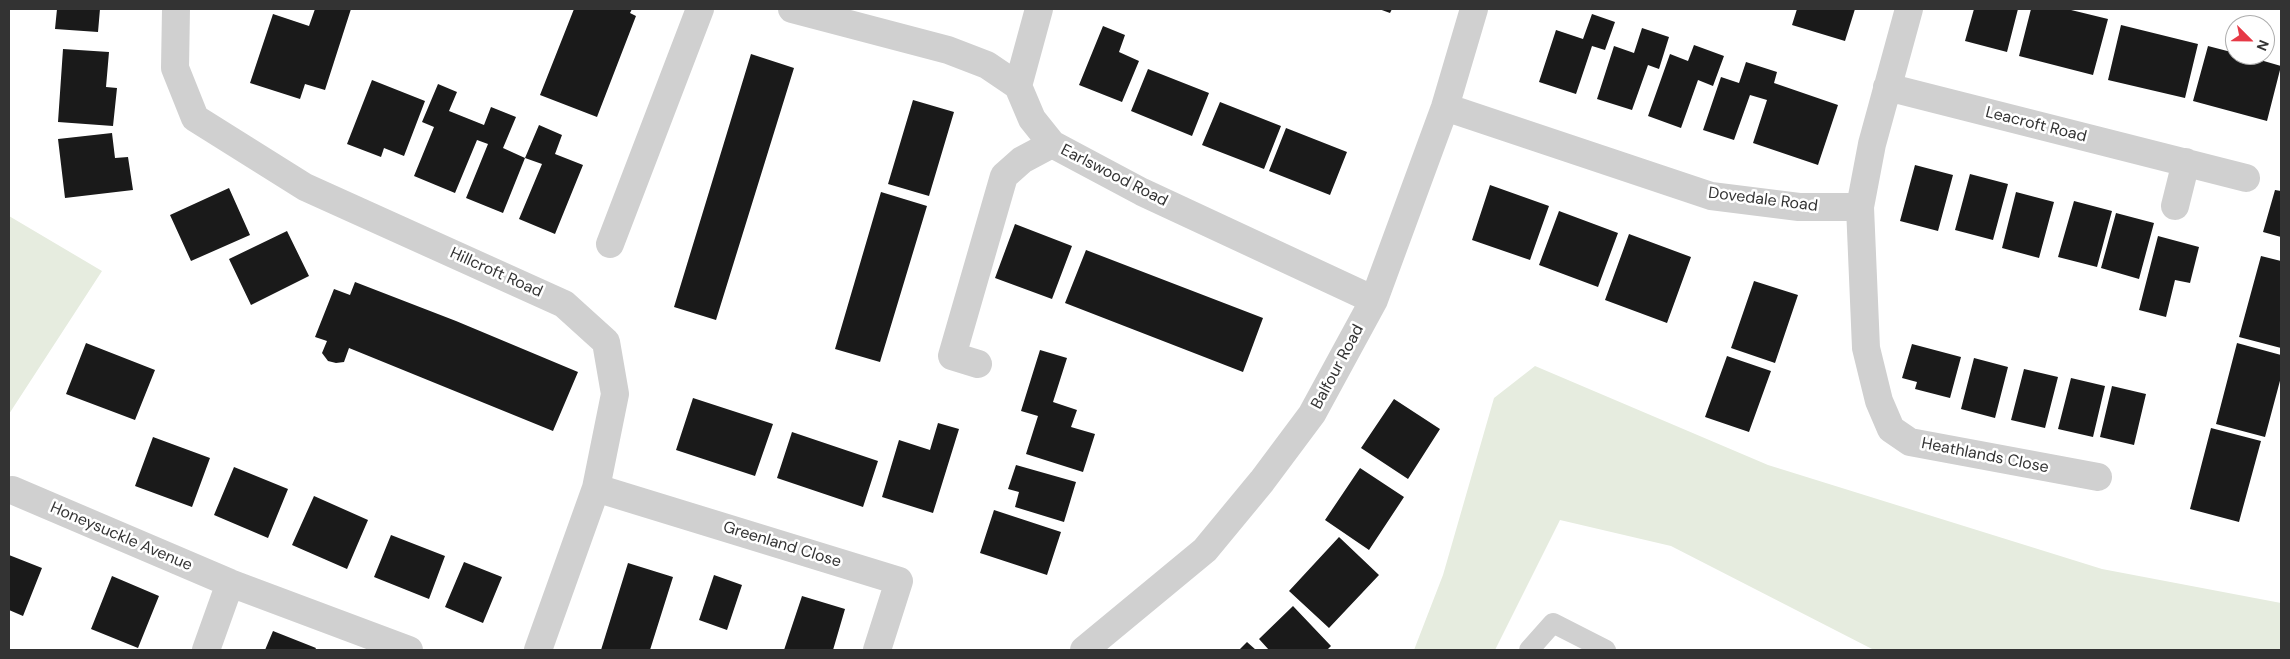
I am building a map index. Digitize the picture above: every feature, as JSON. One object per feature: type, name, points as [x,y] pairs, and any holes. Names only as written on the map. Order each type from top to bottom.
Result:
[{"type":"street","name":"Hillcroft Road","points":[[176,9],[175,68],[195,118],[305,187],[564,304],[606,342],[616,394],[596,488],[538,650]]},
{"type":"street","points":[[610,244],[700,9]]},
{"type":"street","points":[[792,9],[948,50],[987,64],[1018,86],[1039,9]]},
{"type":"street","name":"Balfour Road","points":[[1084,650],[1205,550],[1262,481],[1312,414],[1374,300],[1446,107],[1474,9]]},
{"type":"street","points":[[1860,207],[1872,144],[1909,9]]},
{"type":"street","name":"Earlswood Road","points":[[1018,86],[1032,119],[1052,144],[1142,192],[1374,300]]},
{"type":"street","name":"Leacroft Road","points":[[1887,87],[2246,178]]},
{"type":"street","name":"Dovedale Road","points":[[1446,107],[1711,196],[1799,207],[1860,207]]},
{"type":"street","points":[[978,364],[952,356],[1004,176],[1022,160],[1052,144]]},
{"type":"street","points":[[2175,206],[2186,162]]},
{"type":"street","name":"Heathlands Close","points":[[1860,207],[1866,348],[1879,402],[1892,429],[1910,442],[2098,477]]},
{"type":"street","name":"Greenland Close","points":[[596,488],[900,581],[877,650]]},
{"type":"street","name":"Honeysuckle Avenue","points":[[12,490],[230,583],[409,650]]},
{"type":"street","points":[[206,650],[230,583]]},
{"type":"lane","points":[[1529,650],[1553,623],[1606,650]]},
{"type":"shaded area","points":[[9,216],[102,271],[9,414]]},
{"type":"shaded area","points":[[1535,366],[1768,465],[2102,569],[2281,603],[2281,650],[1874,650],[1671,546],[1560,520],[1495,650],[1414,650],[1443,575],[1494,398]]},
{"type":"building","points":[[57,9],[100,9],[98,32],[55,29]]},
{"type":"building","points":[[315,9],[351,9],[325,90],[305,84],[300,99],[250,83],[273,14],[309,26]]},
{"type":"building","points":[[574,9],[632,9],[630,13],[636,16],[597,117],[540,95]]},
{"type":"building","points":[[1379,9],[1392,9],[1390,13]]},
{"type":"building","points":[[1797,9],[1855,9],[1845,41],[1792,25]]},
{"type":"building","points":[[1974,9],[2018,9],[2007,52],[1965,41]]},
{"type":"building","points":[[2031,9],[2067,9],[2108,19],[2093,75],[2019,56]]},
{"type":"building","points":[[1592,14],[1615,22],[1605,50],[1592,46],[1576,94],[1539,82],[1556,30],[1583,39]]},
{"type":"building","points":[[2121,25],[2198,44],[2185,98],[2108,80]]},
{"type":"building","points":[[1103,26],[1125,35],[1119,52],[1139,61],[1122,102],[1079,85]]},
{"type":"building","points":[[1642,28],[1669,37],[1659,69],[1648,65],[1632,110],[1597,99],[1614,46],[1634,53]]},
{"type":"building","points":[[1694,45],[1724,56],[1713,86],[1698,80],[1681,128],[1648,116],[1670,54],[1688,61]]},
{"type":"building","points":[[2208,46],[2225,50],[2225,65],[2275,64],[2281,66],[2267,121],[2193,101]]},
{"type":"building","points":[[63,49],[109,52],[106,87],[117,88],[113,126],[58,122]]},
{"type":"building","points":[[751,54],[794,68],[716,320],[674,307]]},
{"type":"building","points":[[1746,62],[1777,72],[1774,83],[1838,105],[1818,165],[1753,143],[1767,100],[1750,95],[1734,140],[1703,130],[1721,77],[1739,83]]},
{"type":"building","points":[[1148,69],[1209,93],[1192,136],[1131,111]]},
{"type":"building","points":[[372,80],[425,101],[404,156],[384,148],[381,157],[347,144]]},
{"type":"building","points":[[438,84],[457,92],[449,111],[484,125],[491,107],[516,117],[503,148],[525,158],[503,213],[466,198],[488,144],[477,140],[455,193],[414,176],[434,127],[422,122]]},
{"type":"building","points":[[913,100],[954,112],[929,196],[888,184]]},
{"type":"building","points":[[1220,102],[1281,126],[1264,169],[1202,145]]},
{"type":"building","points":[[539,125],[562,135],[555,154],[583,165],[555,234],[519,219],[542,164],[525,158]]},
{"type":"building","points":[[1286,128],[1347,152],[1330,195],[1269,171]]},
{"type":"building","points":[[112,133],[115,158],[128,157],[133,190],[65,198],[58,139]]},
{"type":"building","points":[[1915,165],[1953,175],[1938,231],[1900,221]]},
{"type":"building","points":[[1970,174],[2008,184],[1993,240],[1955,230]]},
{"type":"building","points":[[1490,185],[1549,206],[1530,260],[1472,240]]},
{"type":"building","points":[[229,188],[250,235],[191,261],[170,215]]},
{"type":"building","points":[[2275,190],[2281,191],[2281,237],[2263,232]]},
{"type":"building","points":[[881,192],[927,206],[880,362],[835,349]]},
{"type":"building","points":[[2016,192],[2054,202],[2039,258],[2002,248]]},
{"type":"building","points":[[2074,201],[2112,211],[2097,267],[2058,257]]},
{"type":"building","points":[[1559,211],[1618,233],[1598,287],[1539,265]]},
{"type":"building","points":[[2116,213],[2154,223],[2139,279],[2101,268]]},
{"type":"building","points":[[1015,224],[1072,246],[1052,299],[995,278]]},
{"type":"building","points":[[287,231],[309,276],[251,305],[229,259]]},
{"type":"building","points":[[1629,234],[1691,257],[1667,323],[1605,300]]},
{"type":"building","points":[[2158,236],[2199,247],[2190,283],[2175,280],[2166,317],[2139,310]]},
{"type":"building","points":[[1086,250],[1263,318],[1243,372],[1065,303]]},
{"type":"building","points":[[2261,256],[2281,261],[2281,348],[2239,337]]},
{"type":"building","points":[[1754,281],[1798,295],[1775,363],[1731,348]]},
{"type":"building","points":[[355,282],[456,321],[578,372],[553,431],[349,348],[344,362],[328,361],[322,353],[327,341],[315,337],[334,289],[350,295]]},
{"type":"building","points":[[86,343],[155,370],[135,420],[66,394]]},
{"type":"building","points":[[2237,343],[2281,355],[2281,377],[2265,437],[2216,424]]},
{"type":"building","points":[[1912,344],[1961,357],[1950,398],[1915,389],[1917,382],[1902,378]]},
{"type":"building","points":[[1040,350],[1067,358],[1053,402],[1077,410],[1071,427],[1095,434],[1083,472],[1026,454],[1038,416],[1021,411]]},
{"type":"building","points":[[1727,356],[1771,371],[1749,432],[1705,417]]},
{"type":"building","points":[[1974,358],[2008,367],[1995,418],[1961,409]]},
{"type":"building","points":[[2024,369],[2058,377],[2045,428],[2011,420]]},
{"type":"building","points":[[2071,378],[2105,386],[2093,437],[2058,429]]},
{"type":"building","points":[[2112,386],[2146,394],[2134,445],[2100,437]]},
{"type":"building","points":[[693,398],[773,424],[755,476],[676,450]]},
{"type":"building","points":[[1394,399],[1440,429],[1408,479],[1361,448]]},
{"type":"building","points":[[938,423],[959,429],[933,513],[882,497],[899,440],[930,450]]},
{"type":"building","points":[[2211,428],[2261,441],[2239,522],[2190,509]]},
{"type":"building","points":[[792,432],[878,461],[863,507],[777,478]]},
{"type":"building","points":[[153,437],[210,458],[192,507],[135,486]]},
{"type":"building","points":[[1016,465],[1076,482],[1064,522],[1015,507],[1019,492],[1008,489]]},
{"type":"building","points":[[234,467],[288,489],[268,538],[214,515]]},
{"type":"building","points":[[1360,468],[1404,497],[1369,550],[1325,520]]},
{"type":"building","points":[[314,496],[368,520],[347,569],[292,545]]},
{"type":"building","points":[[994,510],[1061,532],[1047,575],[980,553]]},
{"type":"building","points":[[391,535],[445,556],[429,599],[374,577]]},
{"type":"building","points":[[1339,537],[1379,575],[1329,628],[1289,591]]},
{"type":"building","points":[[9,555],[42,568],[23,616],[9,610]]},
{"type":"building","points":[[464,562],[502,577],[483,623],[445,607]]},
{"type":"building","points":[[628,563],[673,577],[650,650],[601,650]]},
{"type":"building","points":[[714,575],[742,585],[727,630],[699,620]]},
{"type":"building","points":[[112,576],[159,596],[138,648],[91,629]]},
{"type":"building","points":[[802,596],[845,609],[833,650],[784,650]]},
{"type":"building","points":[[1293,606],[1331,646],[1327,650],[1269,650],[1259,639]]},
{"type":"building","points":[[273,631],[316,648],[315,650],[265,650]]},
{"type":"building","points":[[1247,642],[1256,650],[1239,650]]}]
